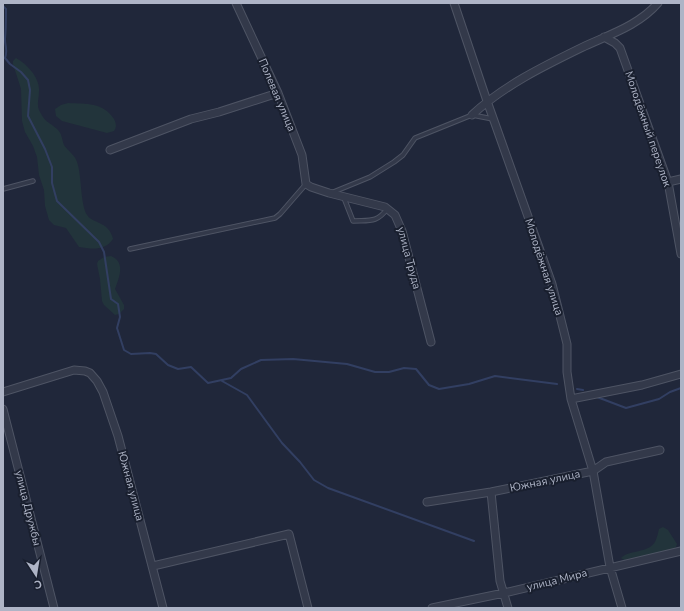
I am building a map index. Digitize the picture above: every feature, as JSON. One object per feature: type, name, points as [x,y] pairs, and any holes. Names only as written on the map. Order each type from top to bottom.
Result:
[{"type":"street","name":"Полевая улица","points":[[236,3],[278,93],[302,155],[308,186]]},
{"type":"street","name":"Молодёжная улица","points":[[454,3],[552,284],[567,344],[567,372],[571,399],[593,471],[610,567],[622,608]]},
{"type":"street","points":[[472,115],[502,90],[562,57],[633,24],[650,13],[658,3]]},
{"type":"street","name":"Молодёжный переулок","points":[[604,37],[615,43],[620,48],[668,182],[681,254]]},
{"type":"street","points":[[110,150],[191,119],[219,112],[278,93]]},
{"type":"street","points":[[668,182],[681,179]]},
{"type":"street","points":[[308,186],[387,209]]},
{"type":"street","name":"улица Труда","points":[[387,209],[395,215],[398,221],[431,342]]},
{"type":"street","name":"Южная улица","points":[[3,392],[74,370],[90,373],[97,381],[103,392],[118,436],[163,608]]},
{"type":"street","points":[[571,399],[642,385],[681,374]]},
{"type":"street","name":"улица Дружбы","points":[[3,409],[54,608]]},
{"type":"street","name":"Южная улица","points":[[427,502],[491,492],[593,471],[606,462],[660,450]]},
{"type":"street","points":[[491,492],[500,581],[508,608]]},
{"type":"street","points":[[153,566],[289,534],[308,608]]},
{"type":"street","name":"улица Мира","points":[[432,608],[504,593],[681,551]]},
{"type":"lane","points":[[329,193],[370,178],[403,155],[415,138],[472,115],[494,119]]},
{"type":"lane","points":[[3,189],[33,181]]},
{"type":"lane","points":[[130,249],[276,218],[308,186]]},
{"type":"lane","points":[[344,197],[353,221],[372,220],[381,217],[387,209]]},
{"type":"shaded area","points":[[16,58],[35,76],[39,86],[38,104],[40,112],[45,120],[59,131],[64,145],[76,160],[79,168],[83,204],[87,215],[105,226],[111,233],[113,239],[106,246],[93,249],[79,247],[66,228],[54,225],[49,220],[45,206],[44,190],[39,175],[37,157],[25,132],[22,121],[21,89],[13,64],[13,61]]},
{"type":"shaded area","points":[[68,103],[88,104],[105,109],[114,119],[116,125],[115,130],[107,133],[62,121],[56,116],[55,109]]},
{"type":"shaded area","points":[[111,256],[119,262],[120,271],[115,289],[124,305],[124,309],[119,314],[115,315],[104,305],[102,301],[97,264],[98,261],[104,257]]},
{"type":"shaded area","points":[[663,527],[668,530],[677,544],[672,550],[624,560],[621,558],[629,553],[643,550],[652,546],[656,540],[659,529]]},
{"type":"waterway","points":[[3,6],[6,9],[5,58],[28,80],[30,90],[28,116],[45,149],[52,167],[52,183],[57,201],[99,242],[104,252],[111,299],[118,304],[120,317],[117,328],[124,350],[131,354],[156,354],[168,365],[178,369],[191,367],[208,383],[231,378],[241,369],[261,360],[293,359],[347,364],[375,372],[389,372],[404,368],[416,369],[429,385],[439,389],[469,384],[495,376],[557,384]]},
{"type":"waterway","points":[[222,381],[247,395],[282,443],[314,480],[328,488],[474,541]]},
{"type":"waterway","points":[[597,397],[626,408],[659,399],[670,392],[681,388]]},
{"type":"waterway","points":[[577,389],[583,390]]}]
